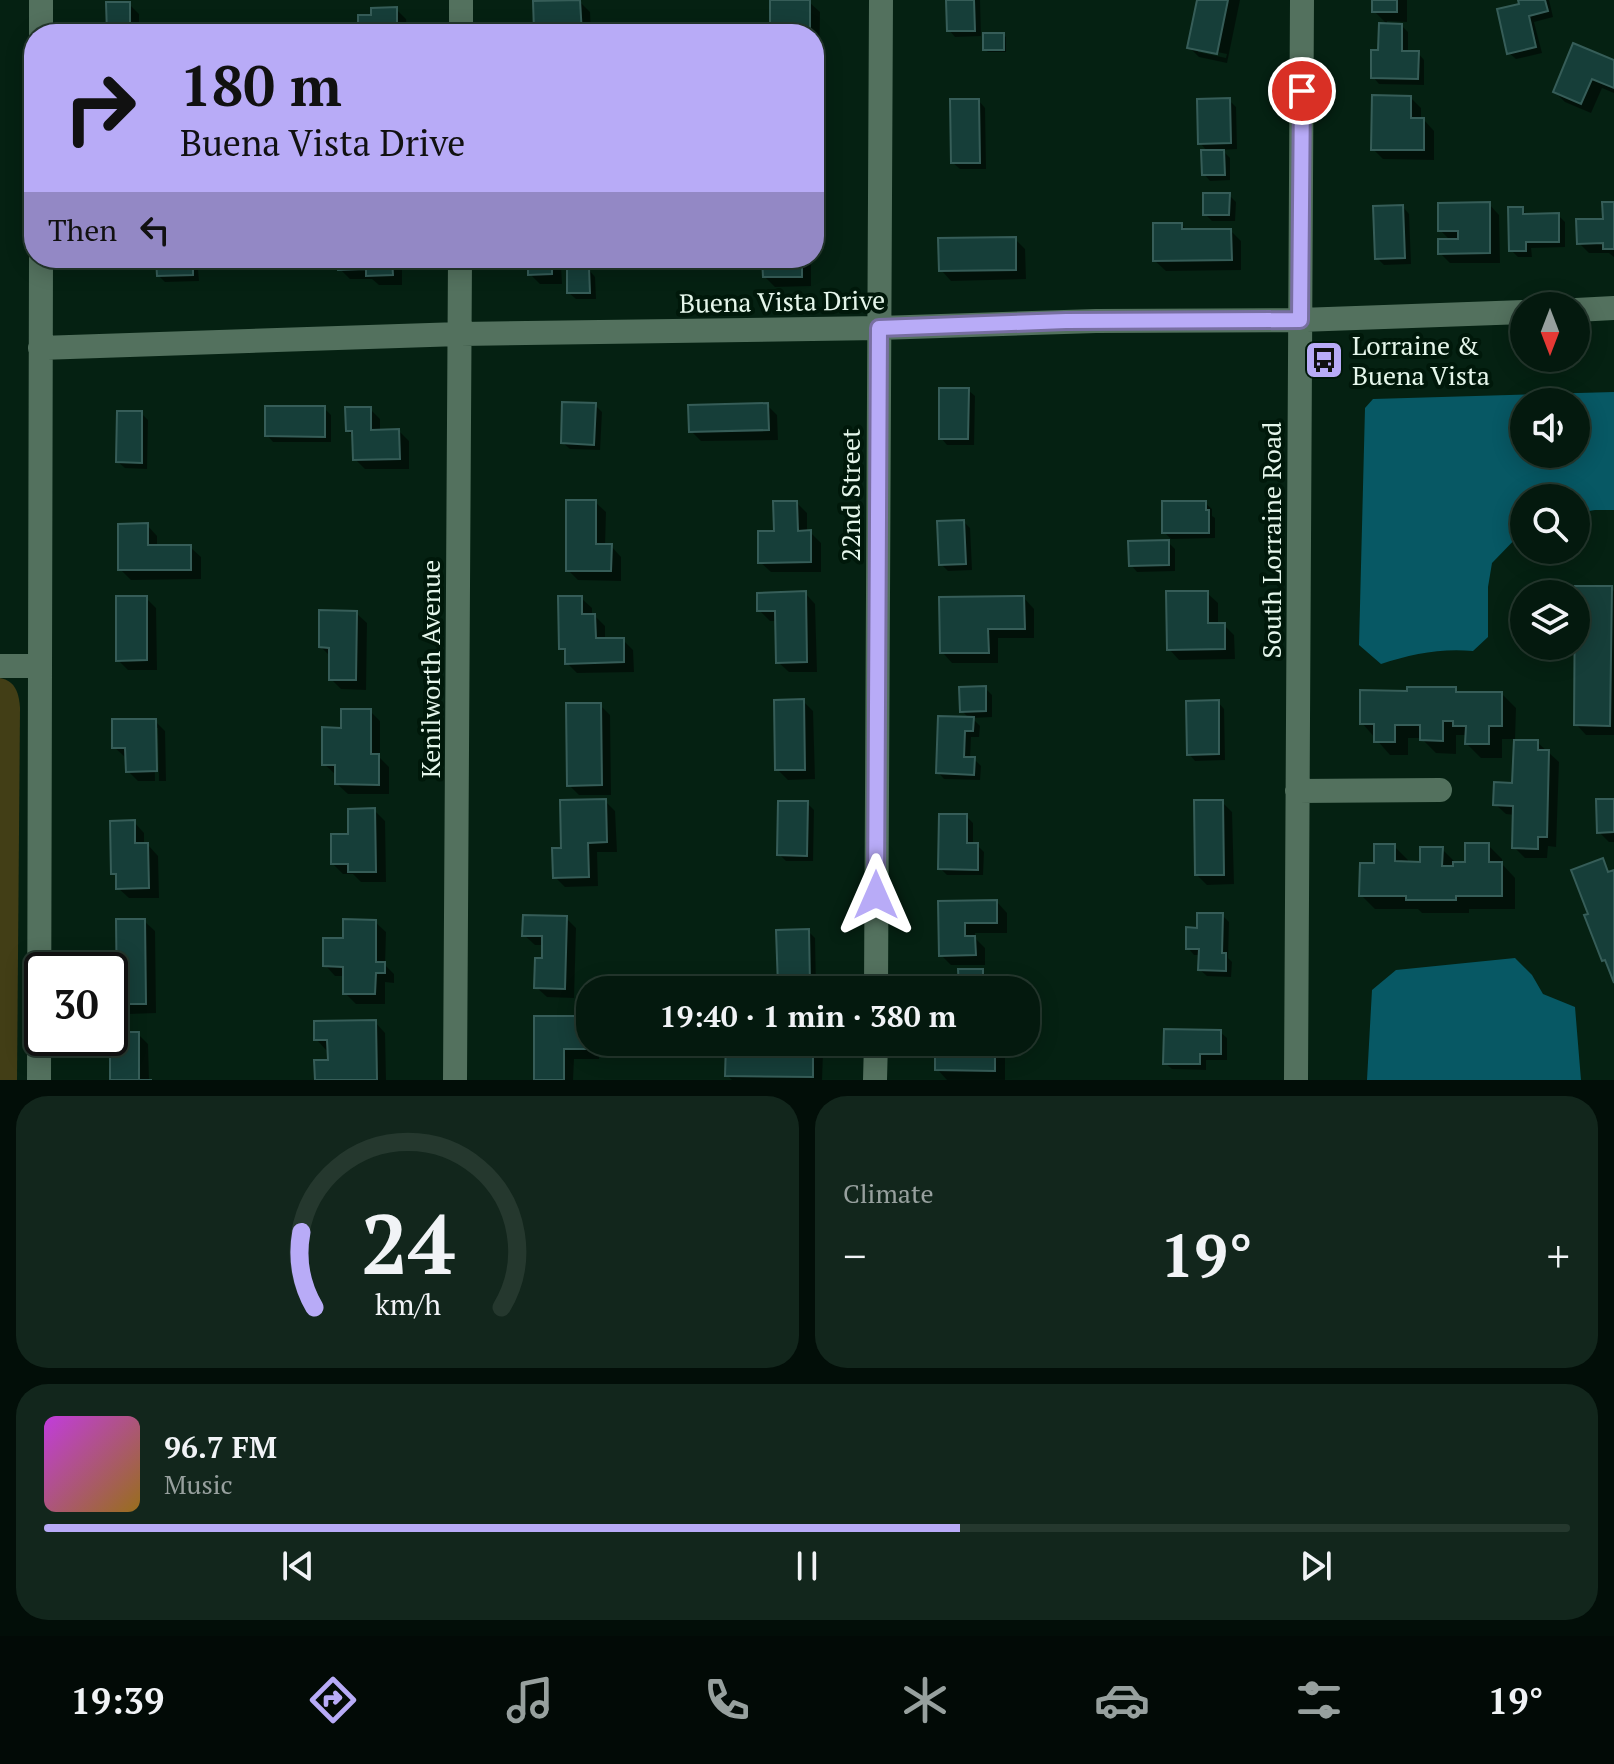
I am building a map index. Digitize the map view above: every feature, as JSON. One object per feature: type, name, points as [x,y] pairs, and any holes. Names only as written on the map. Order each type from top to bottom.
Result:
[{"type":"street","points":[[41,0],[41,24]]},
{"type":"street","points":[[461,0],[461,24]]},
{"type":"street","name":"22nd Street","points":[[876,976],[881,0]]},
{"type":"street","name":"South Lorraine Road","points":[[1296,1080],[1302,0]]},
{"type":"street","points":[[39,1080],[41,268]]},
{"type":"street","name":"Kenilworth Avenue","points":[[455,1080],[460,268]]},
{"type":"street","points":[[1590,309],[1614,308]]},
{"type":"street","name":"Buena Vista Drive","points":[[40,348],[460,334],[879,328],[1066,321],[1300,320],[1510,312]]},
{"type":"street","points":[[0,666],[40,666]]},
{"type":"street","points":[[1297,791],[1440,790]]},
{"type":"street","points":[[875,1080],[876,1056]]},
{"type":"shaded area","points":[[0,678],[16,689],[20,708],[17,1080],[0,1080]]},
{"type":"water","points":[[1614,392],[1614,510],[1590,511],[1590,484],[1510,484],[1510,544],[1492,563],[1488,587],[1488,637],[1473,651],[1426,653],[1381,664],[1359,645],[1365,408],[1373,399],[1510,395],[1510,468],[1590,468],[1590,393]]},
{"type":"water","points":[[1515,958],[1532,975],[1543,994],[1575,1007],[1581,1080],[1367,1080],[1372,990],[1396,970]]},
{"type":"building","points":[[580,0],[581,24],[534,24],[533,1]]},
{"type":"building","points":[[770,0],[810,0],[810,24],[770,24]]},
{"type":"building","points":[[946,0],[974,0],[975,31],[947,31]]},
{"type":"building","points":[[1197,0],[1228,0],[1217,54],[1187,48]]},
{"type":"building","points":[[1372,0],[1397,0],[1397,12],[1372,12]]},
{"type":"building","points":[[1518,0],[1545,0],[1548,11],[1529,16],[1536,47],[1507,54],[1497,9],[1519,4]]},
{"type":"building","points":[[106,2],[130,2],[130,24],[107,24]]},
{"type":"building","points":[[397,7],[397,24],[358,24],[358,15],[371,15],[371,8]]},
{"type":"building","points":[[1379,23],[1402,24],[1402,51],[1419,51],[1418,79],[1371,78],[1371,50],[1378,50]]},
{"type":"building","points":[[983,33],[1004,33],[1004,50],[983,50]]},
{"type":"building","points":[[1573,43],[1614,60],[1614,88],[1592,79],[1581,104],[1553,92]]},
{"type":"building","points":[[1372,95],[1411,96],[1411,118],[1424,118],[1424,150],[1371,150]]},
{"type":"building","points":[[1230,98],[1231,143],[1198,144],[1197,99]]},
{"type":"building","points":[[950,99],[979,99],[980,163],[951,163]]},
{"type":"building","points":[[1201,150],[1224,150],[1225,175],[1202,175]]},
{"type":"building","points":[[1203,193],[1230,193],[1229,215],[1203,215]]},
{"type":"building","points":[[1490,202],[1490,253],[1438,254],[1438,239],[1458,239],[1458,231],[1438,231],[1438,203]]},
{"type":"building","points":[[1602,202],[1614,202],[1614,249],[1603,249],[1603,243],[1577,244],[1576,219],[1603,219]]},
{"type":"building","points":[[1403,205],[1405,258],[1375,259],[1373,206]]},
{"type":"building","points":[[1508,207],[1523,207],[1523,214],[1559,213],[1559,242],[1526,242],[1526,251],[1509,251]]},
{"type":"building","points":[[1153,223],[1182,223],[1182,229],[1231,229],[1232,260],[1153,261]]},
{"type":"building","points":[[1016,237],[1016,270],[939,271],[938,238]]},
{"type":"building","points":[[157,268],[193,268],[193,275],[157,276]]},
{"type":"building","points":[[393,268],[393,275],[366,276],[366,269],[338,270]]},
{"type":"building","points":[[528,268],[552,268],[552,274],[528,275]]},
{"type":"building","points":[[567,268],[589,268],[590,293],[567,293]]},
{"type":"building","points":[[763,268],[802,268],[802,277],[763,277]]},
{"type":"building","points":[[939,388],[969,388],[968,439],[939,439]]},
{"type":"building","points":[[562,402],[596,403],[594,445],[561,443]]},
{"type":"building","points":[[768,403],[769,430],[689,432],[688,405]]},
{"type":"building","points":[[265,406],[325,406],[325,437],[265,436]]},
{"type":"building","points":[[345,407],[371,407],[371,430],[399,429],[400,459],[353,460],[352,431],[346,431]]},
{"type":"building","points":[[117,411],[142,411],[142,463],[116,462]]},
{"type":"building","points":[[566,500],[596,500],[596,544],[612,544],[611,571],[566,571]]},
{"type":"building","points":[[773,501],[797,501],[798,531],[811,530],[811,562],[758,563],[758,531],[774,531]]},
{"type":"building","points":[[1162,501],[1206,501],[1209,533],[1162,533]]},
{"type":"building","points":[[964,520],[966,564],[939,565],[937,521]]},
{"type":"building","points":[[148,523],[148,545],[191,545],[191,570],[118,570],[118,524]]},
{"type":"building","points":[[1169,540],[1169,565],[1129,566],[1128,541]]},
{"type":"building","points":[[1590,586],[1612,586],[1610,726],[1574,725],[1574,660],[1590,660]]},
{"type":"building","points":[[806,591],[807,662],[776,663],[775,611],[757,611],[757,593]]},
{"type":"building","points":[[1166,591],[1208,591],[1208,623],[1225,623],[1225,649],[1167,650]]},
{"type":"building","points":[[116,596],[147,596],[147,660],[116,661]]},
{"type":"building","points":[[558,596],[582,596],[582,614],[595,614],[596,638],[624,638],[624,662],[565,664],[565,649],[559,649]]},
{"type":"building","points":[[1024,596],[1025,629],[988,629],[989,653],[940,653],[939,597]]},
{"type":"building","points":[[319,610],[357,611],[356,680],[329,680],[329,648],[319,647]]},
{"type":"building","points":[[986,686],[986,711],[960,712],[959,687]]},
{"type":"building","points":[[1407,687],[1456,687],[1456,692],[1502,692],[1502,726],[1489,726],[1489,744],[1465,744],[1466,726],[1453,726],[1453,721],[1443,721],[1443,741],[1420,740],[1420,725],[1395,725],[1395,742],[1374,742],[1374,724],[1360,724],[1360,690],[1407,691]]},
{"type":"building","points":[[804,699],[805,770],[775,770],[774,700]]},
{"type":"building","points":[[1219,700],[1219,754],[1187,755],[1186,701]]},
{"type":"building","points":[[566,703],[601,703],[602,785],[567,786]]},
{"type":"building","points":[[341,709],[371,709],[371,754],[379,754],[379,785],[335,784],[335,765],[322,765],[322,727],[341,728]]},
{"type":"building","points":[[938,716],[974,717],[973,731],[965,731],[964,757],[975,757],[974,775],[936,773]]},
{"type":"building","points":[[112,719],[156,719],[157,771],[126,772],[125,748],[112,748]]},
{"type":"building","points":[[1514,740],[1538,740],[1538,750],[1549,750],[1547,837],[1538,837],[1538,849],[1512,848],[1513,806],[1493,805],[1494,782],[1512,783]]},
{"type":"building","points":[[606,799],[607,842],[588,843],[589,877],[553,878],[552,848],[561,848],[560,800]]},
{"type":"building","points":[[1596,799],[1614,799],[1614,832],[1597,833]]},
{"type":"building","points":[[1194,800],[1223,800],[1224,875],[1195,875]]},
{"type":"building","points":[[778,801],[808,801],[807,856],[777,855]]},
{"type":"building","points":[[375,808],[376,872],[348,872],[348,864],[331,864],[331,834],[348,834],[348,809]]},
{"type":"building","points":[[939,814],[967,814],[967,843],[978,843],[978,870],[938,869]]},
{"type":"building","points":[[135,820],[135,843],[148,843],[149,888],[116,889],[116,874],[111,874],[110,821]]},
{"type":"building","points":[[1465,843],[1489,843],[1489,862],[1502,862],[1502,896],[1406,900],[1406,896],[1359,896],[1360,863],[1374,863],[1374,844],[1395,844],[1395,861],[1420,862],[1420,847],[1443,847],[1442,866],[1453,866],[1453,862],[1465,862]]},
{"type":"building","points":[[1603,858],[1608,872],[1614,870],[1614,983],[1584,915],[1588,914],[1571,870]]},
{"type":"building","points":[[997,900],[997,923],[965,923],[965,936],[975,936],[976,955],[939,956],[938,901]]},
{"type":"building","points":[[1197,913],[1223,913],[1222,953],[1226,953],[1226,971],[1198,970],[1199,949],[1186,949],[1186,927],[1197,928]]},
{"type":"building","points":[[523,915],[567,916],[565,989],[534,988],[535,958],[542,958],[542,936],[522,936]]},
{"type":"building","points":[[116,919],[145,919],[146,1004],[128,1004],[128,952],[116,952]]},
{"type":"building","points":[[343,919],[376,920],[376,962],[385,962],[385,973],[376,973],[375,994],[343,994],[343,967],[323,966],[323,938],[343,938]]},
{"type":"building","points":[[809,929],[810,976],[778,976],[776,930]]},
{"type":"building","points":[[958,969],[983,969],[983,976],[958,976]]},
{"type":"building","points":[[534,1016],[576,1016],[576,1049],[564,1049],[564,1080],[534,1080]]},
{"type":"building","points":[[376,1020],[377,1080],[315,1080],[314,1060],[328,1060],[327,1040],[314,1040],[314,1021]]},
{"type":"building","points":[[1164,1029],[1221,1030],[1221,1054],[1200,1054],[1200,1064],[1163,1064]]},
{"type":"building","points":[[128,1032],[139,1032],[139,1080],[110,1080],[110,1056],[128,1056]]},
{"type":"building","points":[[726,1056],[813,1056],[813,1077],[725,1076]]},
{"type":"building","points":[[935,1056],[995,1056],[995,1071],[935,1070]]},
{"type":"place","name":"Lorraine & Buena Vista","points":[[1324,360]]},
{"type":"route","points":[[876,895],[879,328],[1066,321],[1300,320],[1302,91]]}]
